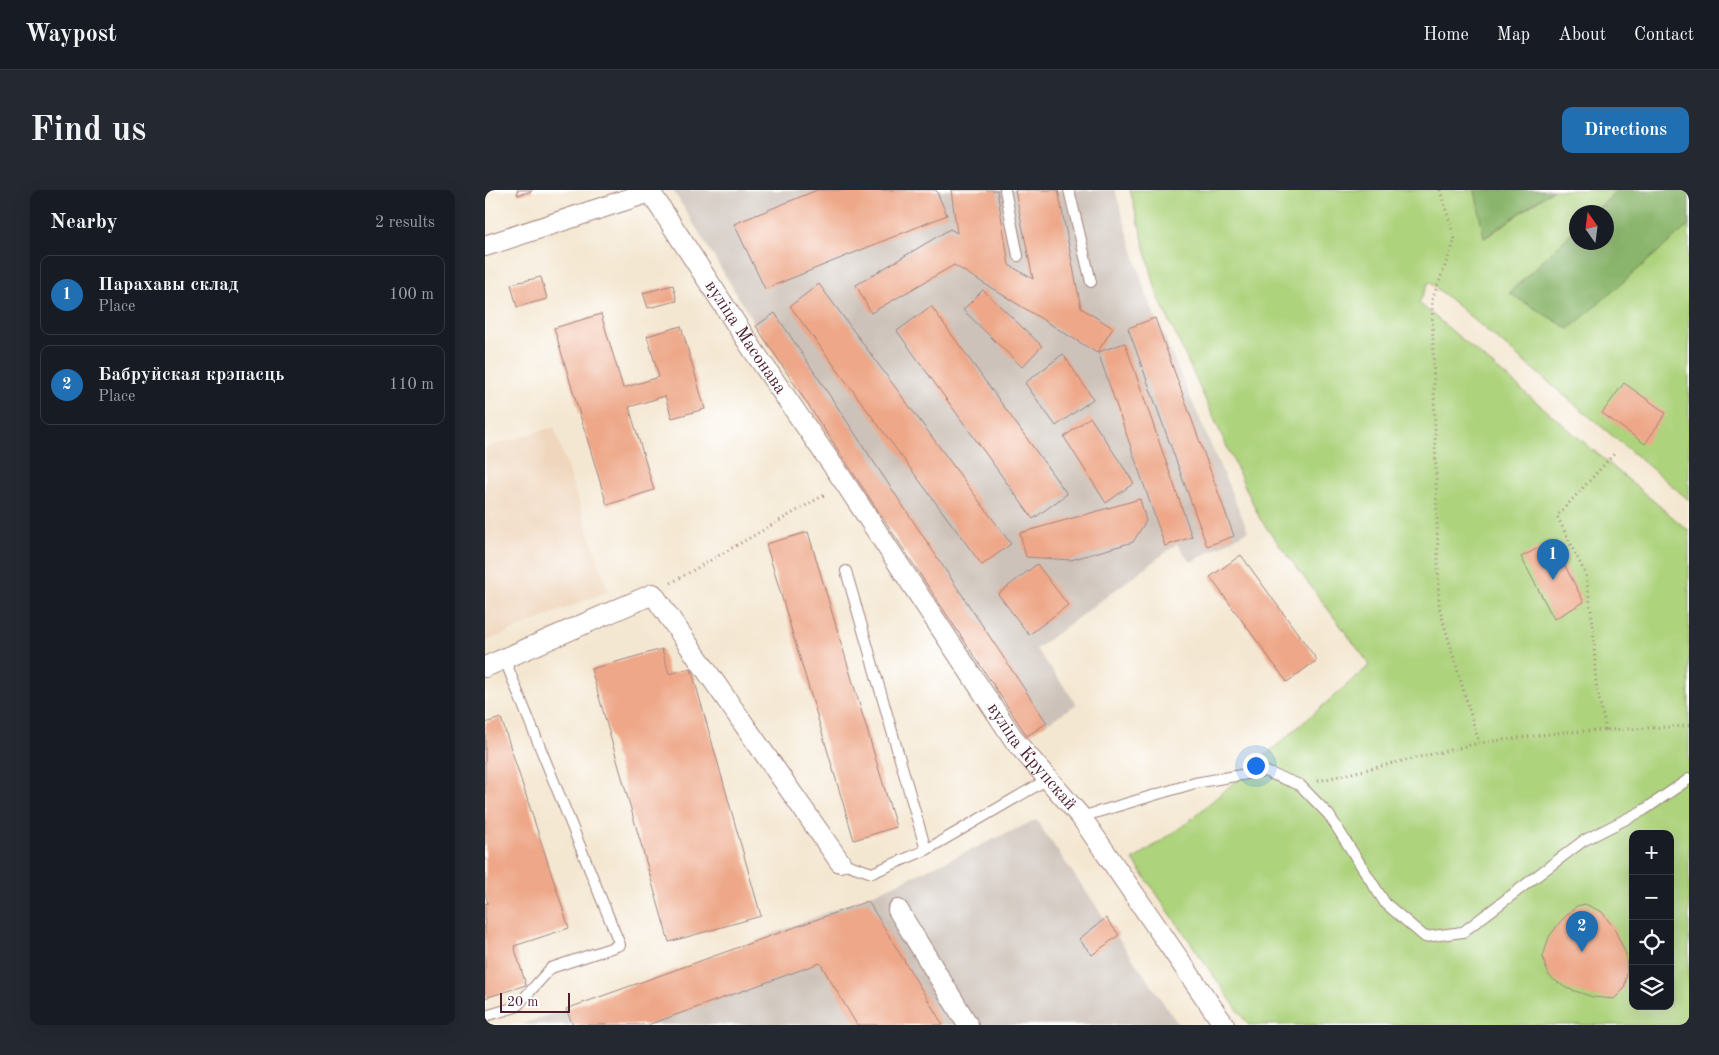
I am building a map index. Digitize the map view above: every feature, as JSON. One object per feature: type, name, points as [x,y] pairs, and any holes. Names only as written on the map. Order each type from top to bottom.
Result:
[{"type":"street","points":[[485,246],[650,191]]},
{"type":"street","name":"вуліца Масонава","points":[[650,191],[753,350],[845,483]]},
{"type":"street","name":"вуліца Крупскай","points":[[845,483],[1015,741],[1081,817],[1224,1025]]},
{"type":"street","points":[[485,667],[653,594],[840,862]]},
{"type":"street","points":[[898,910],[968,1025]]},
{"type":"lane","points":[[1005,190],[1018,256]]},
{"type":"lane","points":[[1069,190],[1091,282]]},
{"type":"lane","points":[[847,571],[926,850]]},
{"type":"lane","points":[[485,1016],[516,1007],[551,968],[620,945],[504,658]]},
{"type":"lane","points":[[1081,817],[1195,783],[1264,771],[1300,785],[1329,815],[1385,903],[1425,937],[1463,932],[1583,840],[1644,810],[1689,779]]},
{"type":"lane","points":[[840,862],[872,873],[926,850],[1048,779]]},
{"type":"path","points":[[1441,190],[1455,240],[1432,300],[1439,607],[1479,743]]},
{"type":"path","points":[[1606,730],[1596,684],[1593,624],[1586,575],[1557,516],[1614,454]]},
{"type":"path","points":[[653,594],[845,483]]},
{"type":"path","points":[[1300,785],[1479,743],[1565,732],[1689,726]]},
{"type":"shaded area","points":[[673,190],[1115,190],[1146,295],[1248,531],[1191,562],[1177,544],[1036,649],[1077,704],[1027,736],[756,326]]},
{"type":"shaded area","points":[[554,427],[608,591],[485,642],[485,448]]},
{"type":"shaded area","points":[[1036,820],[1179,1025],[520,1025],[672,974],[876,893]]},
{"type":"green space","points":[[1130,190],[1475,190],[1485,238],[1553,190],[1618,190],[1602,205],[1569,205],[1569,236],[1509,293],[1689,225],[1689,500],[1429,282],[1419,303],[1689,531],[1689,1025],[1248,1025],[1133,860],[1187,823],[1370,665],[1260,519],[1157,294]]},
{"type":"green space","points":[[1475,190],[1553,190],[1484,238]]},
{"type":"green space","points":[[1618,190],[1689,190],[1689,225],[1569,329],[1509,293],[1569,236],[1569,250],[1614,250],[1614,205],[1602,205]]},
{"type":"building","points":[[517,190],[532,190],[532,191],[518,195]]},
{"type":"building","points":[[817,190],[936,190],[947,215],[765,289],[734,224]]},
{"type":"building","points":[[951,190],[997,190],[1009,265],[1033,279],[1015,190],[1058,190],[1081,308],[1113,328],[1097,353],[954,265],[871,313],[856,285],[950,229],[957,233]]},
{"type":"building","points":[[541,277],[547,299],[517,307],[511,284]]},
{"type":"building","points":[[819,284],[1011,544],[982,565],[790,306]]},
{"type":"building","points":[[673,285],[677,301],[648,308],[643,293]]},
{"type":"building","points":[[983,290],[1042,346],[1022,367],[963,310]]},
{"type":"building","points":[[931,306],[1067,494],[1033,519],[897,331]]},
{"type":"building","points":[[775,313],[1047,723],[1027,736],[756,326]]},
{"type":"building","points":[[601,314],[623,388],[659,377],[647,336],[681,326],[705,409],[672,418],[665,396],[629,407],[654,490],[607,505],[554,328]]},
{"type":"building","points":[[1155,318],[1234,536],[1207,546],[1128,328]]},
{"type":"building","points":[[1125,343],[1192,537],[1165,546],[1098,352]]},
{"type":"building","points":[[1063,354],[1093,399],[1056,426],[1025,383]]},
{"type":"building","points":[[1624,383],[1666,413],[1645,444],[1602,413]]},
{"type":"building","points":[[1090,417],[1134,483],[1106,503],[1064,437]]},
{"type":"building","points":[[1140,499],[1146,521],[1133,542],[1071,560],[1026,557],[1020,533]]},
{"type":"building","points":[[808,532],[896,827],[854,840],[766,544]]},
{"type":"building","points":[[1552,541],[1584,602],[1554,619],[1521,557]]},
{"type":"building","points":[[1241,555],[1317,660],[1287,682],[1210,577]]},
{"type":"building","points":[[1037,564],[1068,605],[1029,635],[998,594]]},
{"type":"building","points":[[662,649],[669,674],[691,668],[761,916],[669,942],[591,669]]},
{"type":"building","points":[[501,718],[569,928],[514,946],[526,985],[485,998],[485,904],[488,903],[485,894],[485,723]]},
{"type":"building","points":[[868,901],[943,1025],[857,1025],[820,963],[648,1025],[573,1025],[566,1009]]},
{"type":"building","points":[[1585,904],[1602,912],[1614,928],[1626,954],[1627,974],[1624,989],[1614,999],[1593,997],[1566,988],[1550,977],[1545,966],[1543,957],[1549,937],[1571,911],[1577,906]]},
{"type":"building","points":[[1106,918],[1119,935],[1092,955],[1079,939]]},
{"type":"place","name":"Парахавы склад","points":[[1553,580]]},
{"type":"place","name":"Бабруйская крэпасць","points":[[1582,952]]}]
